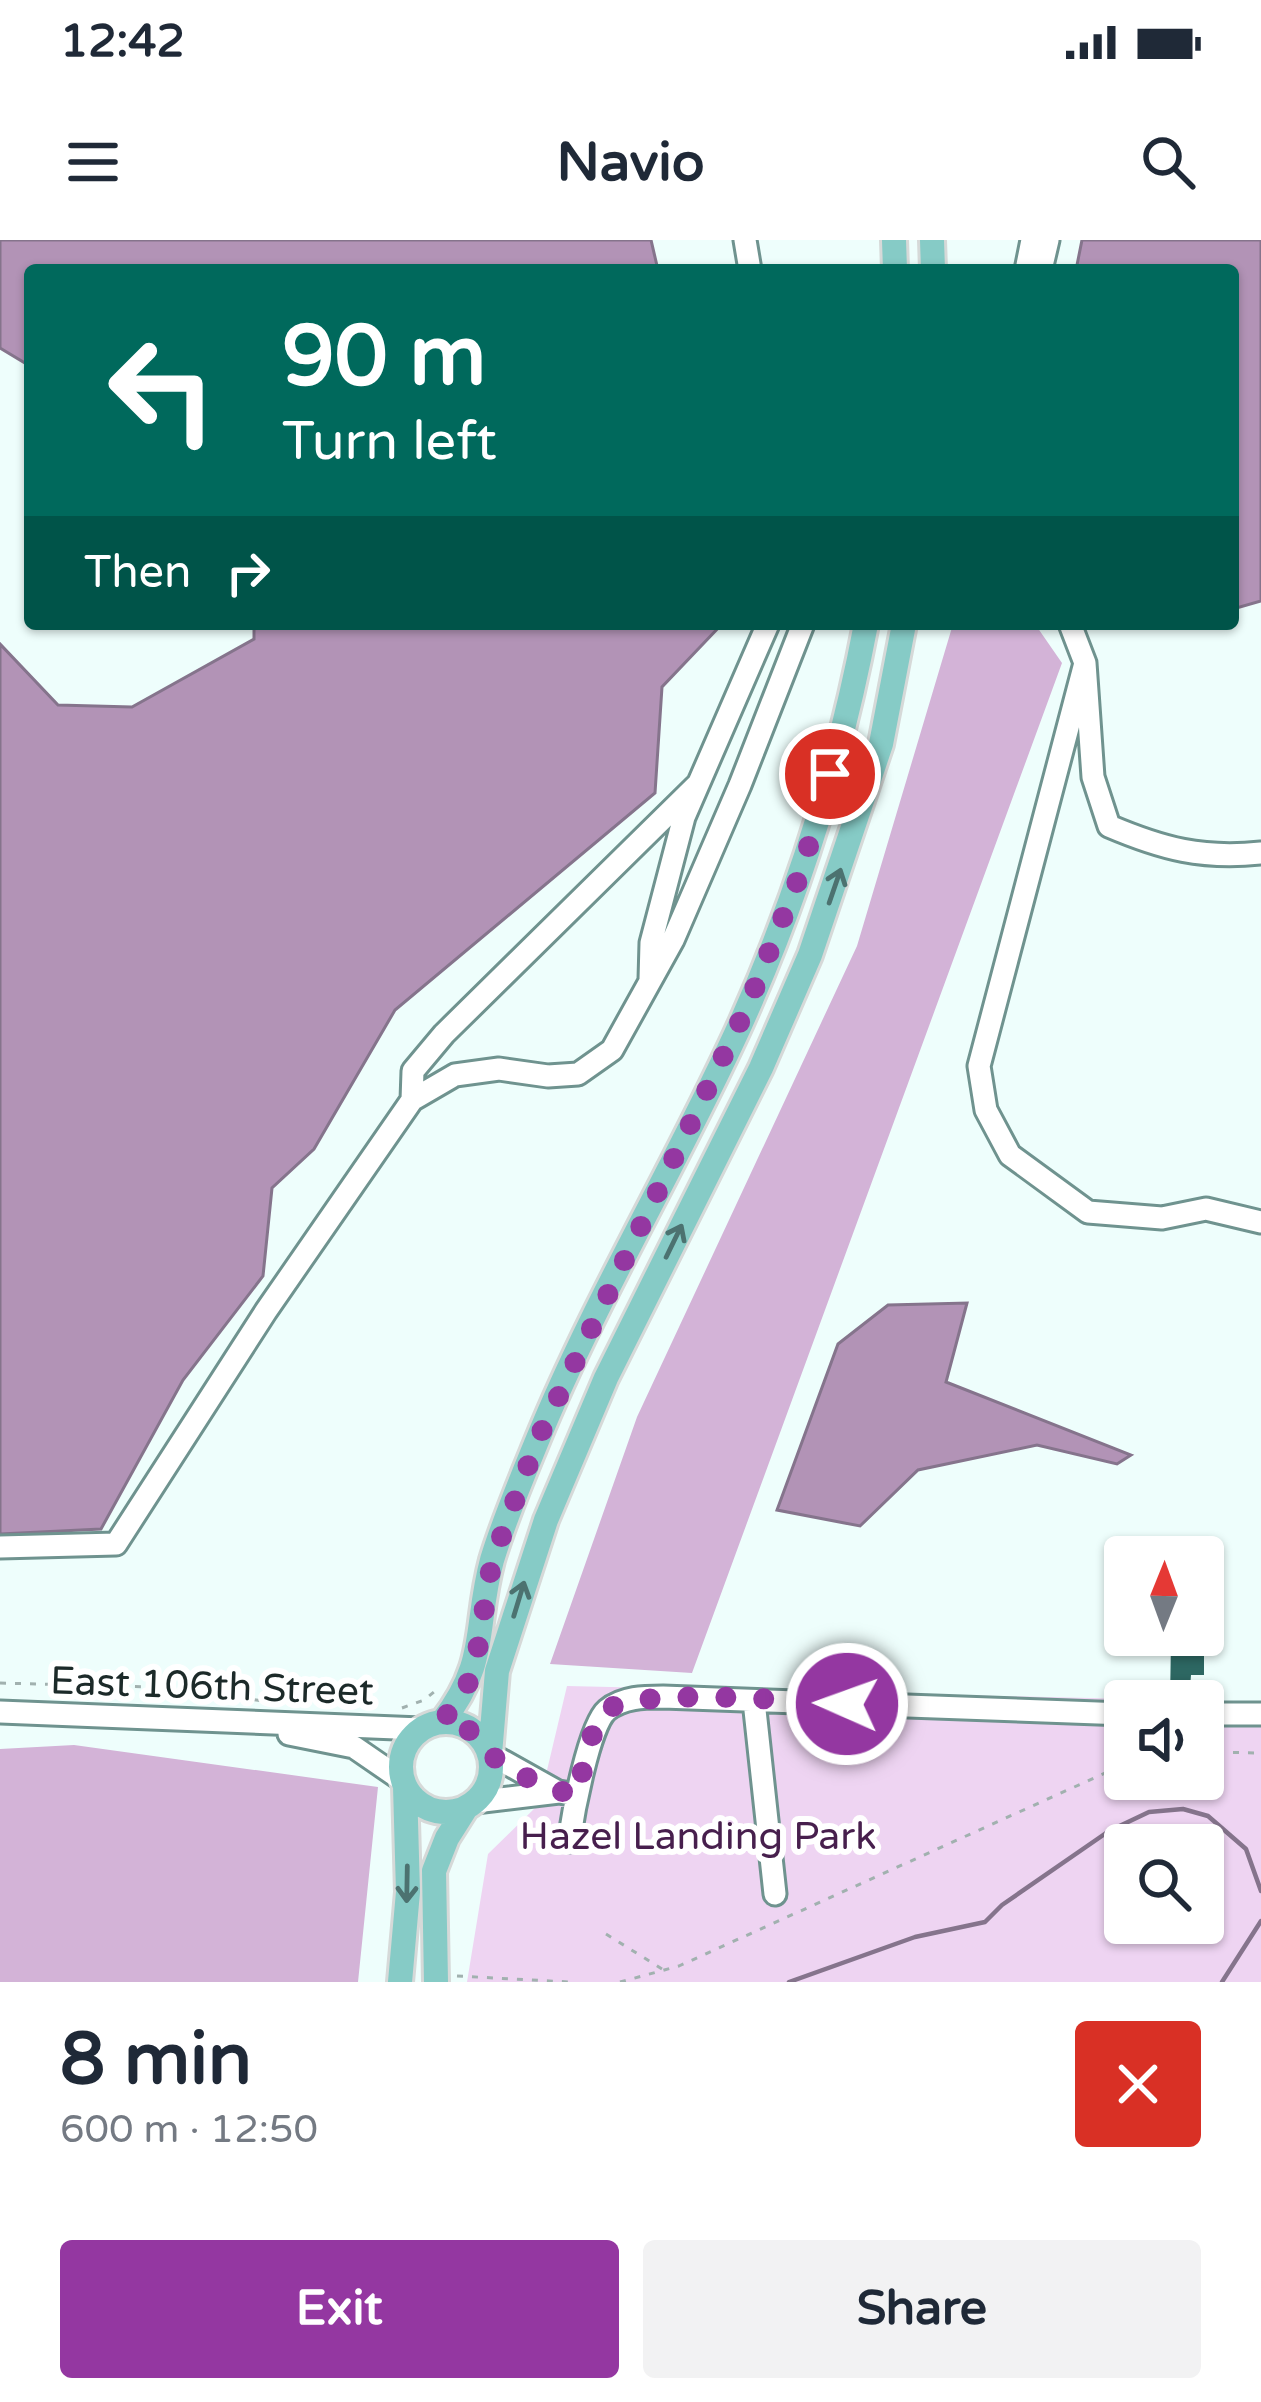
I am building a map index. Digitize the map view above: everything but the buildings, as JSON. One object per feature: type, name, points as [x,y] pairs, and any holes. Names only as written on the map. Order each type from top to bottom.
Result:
[{"type":"main road","points":[[400,1982],[408,1892],[402,1757],[467,1686],[475,1666],[492,1562],[538,1439],[765,966],[808,851],[852,696],[865,630]]},
{"type":"main road","points":[[444,1979],[434,1871],[447,1838],[491,1776],[496,1671],[540,1537],[606,1378],[761,1068],[810,956],[881,744],[903,630]]},
{"type":"main road","points":[[432,1726],[472,1730],[490,1754]]},
{"type":"main road","points":[[403,1783],[417,1802],[435,1811],[470,1805]]},
{"type":"street","points":[[650,982],[651,944],[683,817],[766,630]]},
{"type":"street","points":[[0,1547],[116,1544],[266,1311],[412,1100],[454,1075],[499,1069],[548,1076],[578,1074],[612,1050],[673,940],[801,630]]},
{"type":"street","points":[[1072,630],[1085,663],[1093,777],[1109,826],[1163,848],[1231,856],[1261,853]]},
{"type":"street","points":[[1085,663],[979,1066],[986,1110],[1010,1155],[1088,1212],[1162,1217],[1206,1209],[1261,1222]]},
{"type":"street","points":[[412,1100],[413,1071],[444,1034],[697,784]]},
{"type":"street","points":[[569,1841],[567,1794],[602,1713],[620,1701],[663,1697],[1104,1713]]},
{"type":"street","points":[[754,1701],[775,1894]]},
{"type":"street","name":"East 106th Street","points":[[0,1712],[166,1716],[266,1726],[432,1726]]},
{"type":"street","points":[[1224,1714],[1261,1714]]},
{"type":"street","points":[[266,1726],[354,1747],[403,1783]]},
{"type":"street","points":[[490,1754],[567,1794]]},
{"type":"street","points":[[470,1805],[567,1794]]},
{"type":"path","points":[[0,1683],[155,1687],[296,1705]]},
{"type":"path","points":[[400,1709],[424,1700],[441,1686]]},
{"type":"path","points":[[1224,1753],[1261,1754]]},
{"type":"path","points":[[620,1982],[663,1970],[935,1853],[1104,1774]]},
{"type":"path","points":[[606,1934],[663,1970]]},
{"type":"path","points":[[444,1979],[569,1982]]},
{"type":"green space","name":"Hazel Landing Park","points":[[567,1686],[1104,1698],[1104,1800],[1224,1800],[1224,1701],[1261,1702],[1261,1982],[467,1982],[488,1854],[539,1804]]},
{"type":"shaded area","points":[[0,240],[651,240],[657,264],[24,264],[24,362],[0,348]]},
{"type":"shaded area","points":[[1082,240],[1261,240],[1261,601],[1239,607],[1239,264],[1077,264]]},
{"type":"shaded area","points":[[254,630],[716,630],[662,687],[655,793],[395,1010],[314,1149],[272,1188],[263,1276],[183,1380],[101,1529],[0,1534],[0,644],[58,705],[132,707],[254,639]]},
{"type":"shaded area","points":[[951,630],[1039,630],[1062,663],[692,1673],[550,1664],[637,1417],[857,946]]},
{"type":"shaded area","points":[[967,1303],[946,1382],[1131,1455],[1117,1464],[1037,1445],[918,1470],[860,1526],[777,1510],[838,1344],[888,1305]]},
{"type":"shaded area","points":[[74,1745],[378,1787],[358,1982],[0,1982],[0,1749]]},
{"type":"waterway","points":[[789,1982],[915,1937],[985,1922],[1002,1905],[1109,1831],[1149,1812],[1183,1809],[1208,1816],[1246,1849],[1261,1891]]},
{"type":"waterway","points":[[1222,1982],[1261,1921]]},
{"type":"route","points":[[830,774],[801,872],[748,1005],[538,1439],[492,1562],[475,1666],[442,1722],[472,1730],[490,1754],[559,1792],[576,1795],[602,1713],[620,1701],[663,1697],[847,1704]]}]
